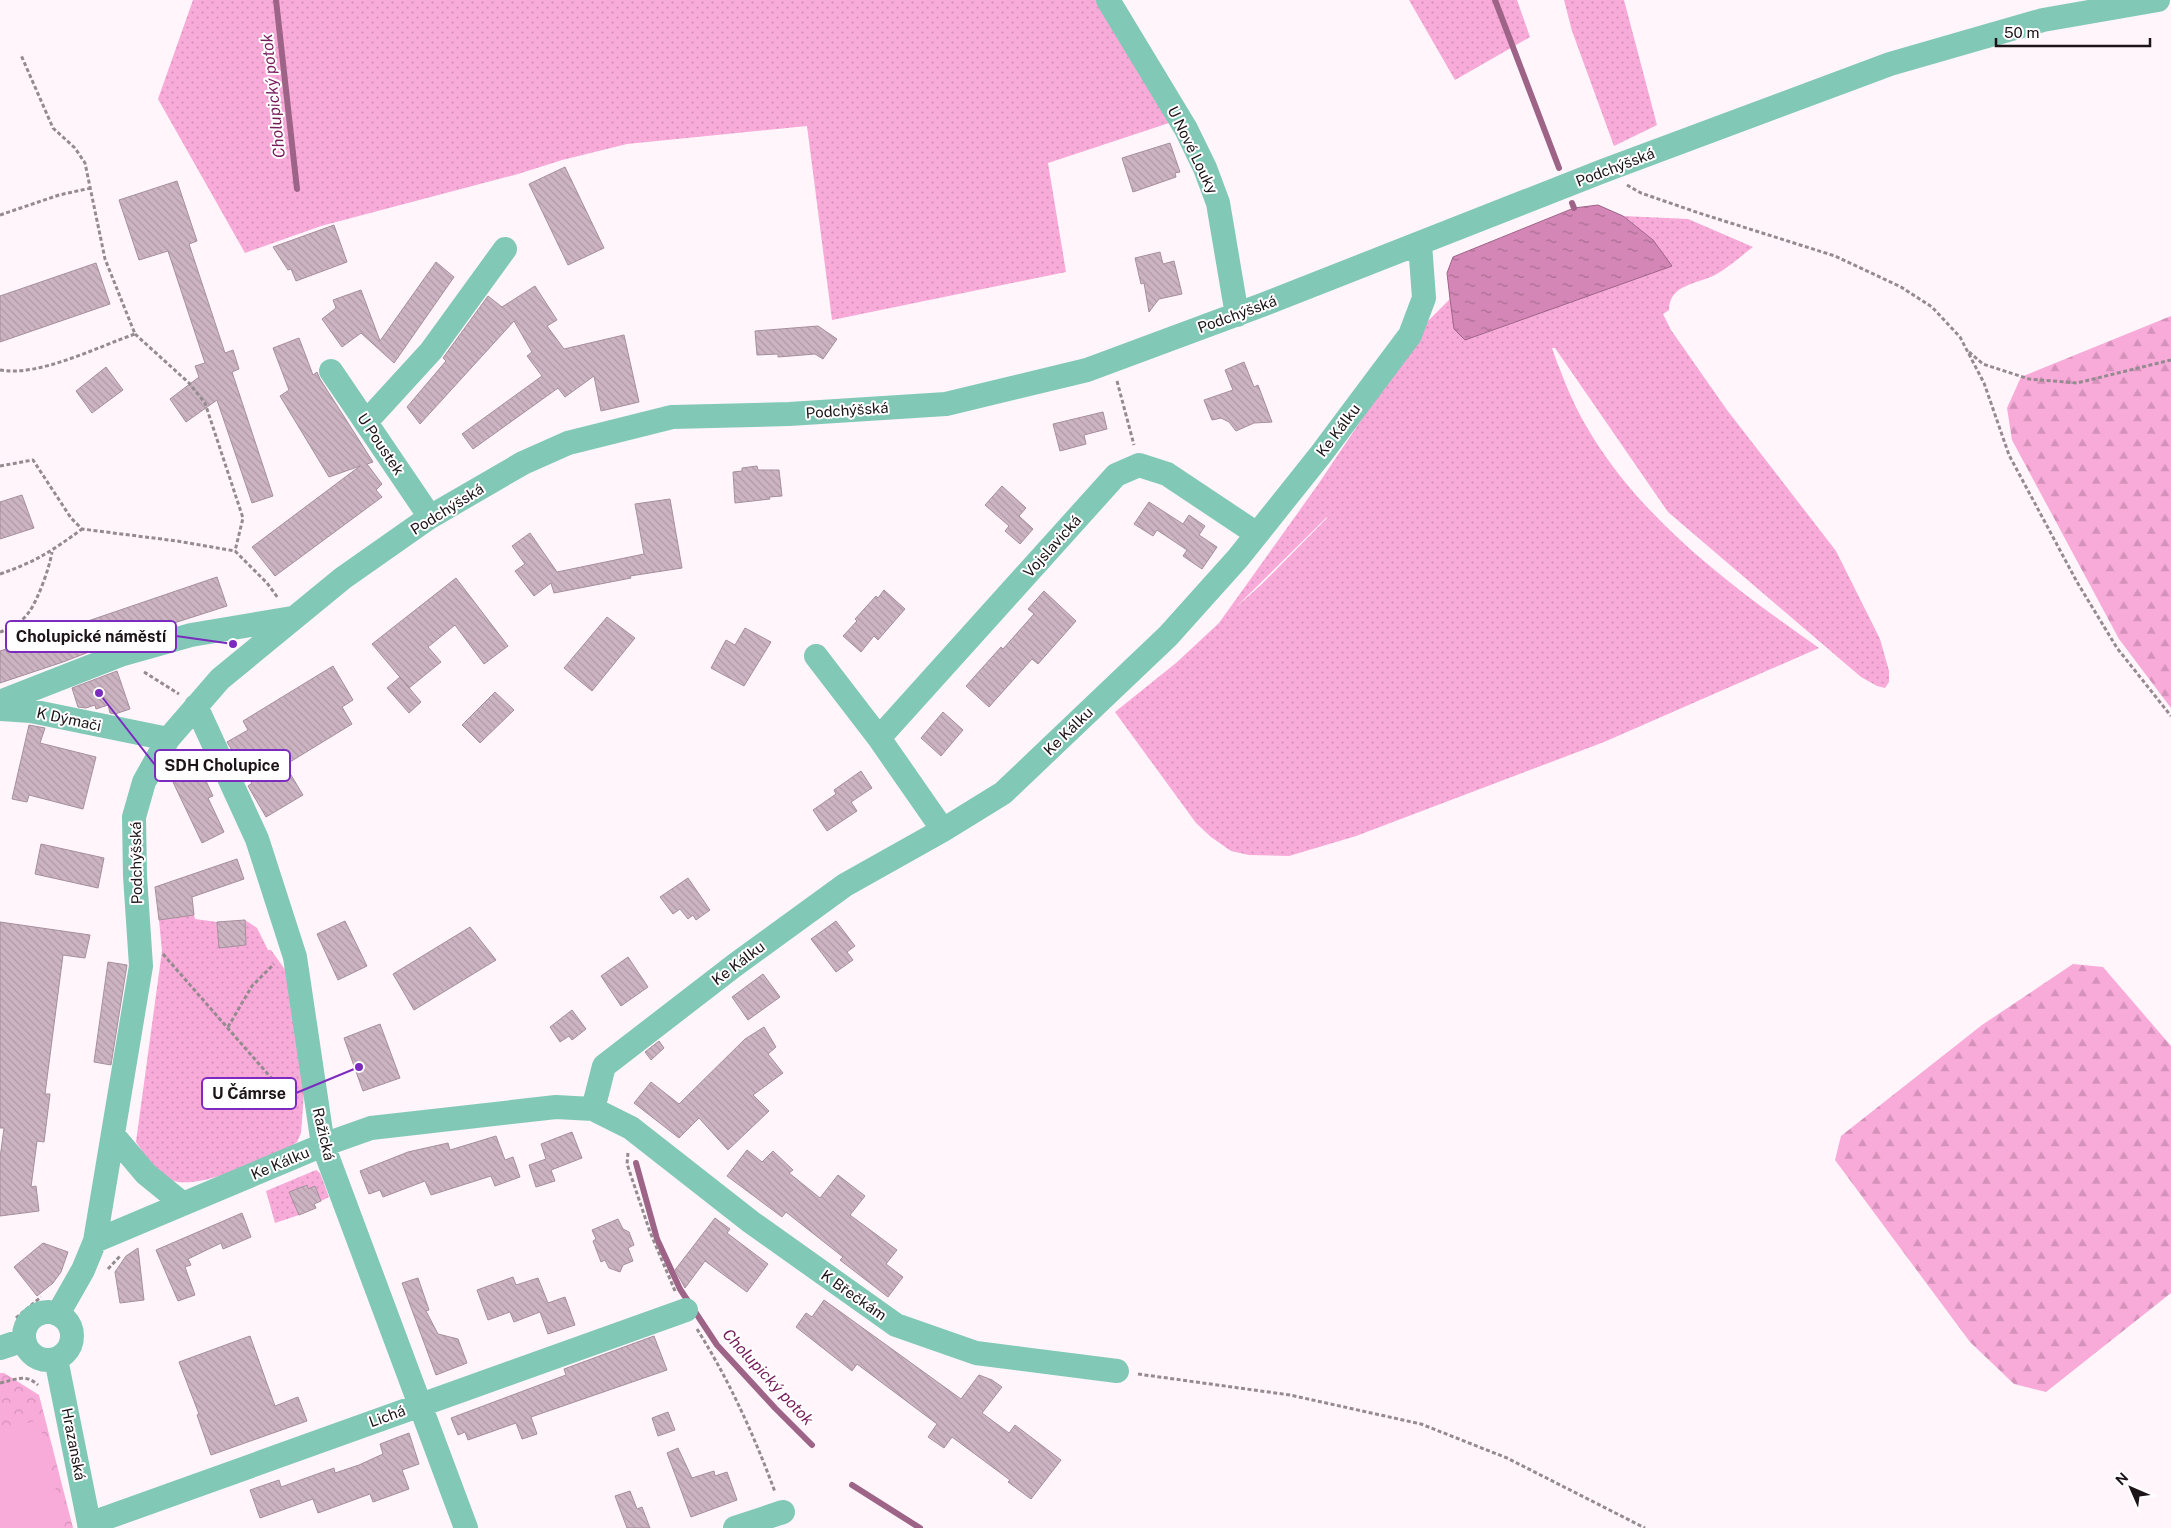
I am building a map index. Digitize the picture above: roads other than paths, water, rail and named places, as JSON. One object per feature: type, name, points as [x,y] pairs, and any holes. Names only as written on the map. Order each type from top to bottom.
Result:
[{"type":"street","name":"U Nové Louky","points":[[1108,0],[1186,128],[1205,168],[1218,203],[1237,314]]},
{"type":"street","name":"Podchýšská","points":[[58,1314],[83,1270],[96,1240],[141,966],[134,876],[134,817],[144,782],[168,739],[220,679],[343,578],[430,516],[523,463],[568,443],[672,418],[789,414],[946,404],[1087,370],[1420,244],[1603,171],[1890,64],[2043,20],[2158,0]]},
{"type":"street","name":"Ke Kálku","points":[[593,1109],[604,1066],[734,965],[845,885],[943,830],[1003,793],[1168,636],[1238,558],[1321,454],[1410,335],[1424,298],[1420,244]]},
{"type":"street","points":[[366,422],[431,351],[505,249]]},
{"type":"street","name":"U Poustek","points":[[331,371],[430,516]]},
{"type":"street","name":"Vojslavická","points":[[879,738],[1116,475],[1140,465],[1167,474],[1257,534]]},
{"type":"street","points":[[0,702],[120,656],[191,635],[292,618]]},
{"type":"street","points":[[816,656],[879,738],[943,830]]},
{"type":"street","name":"Ražická","points":[[196,706],[257,839],[293,951],[323,1144],[466,1528]]},
{"type":"street","name":"K Dýmači","points":[[0,709],[30,711],[168,739]]},
{"type":"street","name":"Ke Kálku","points":[[96,1240],[323,1144],[371,1128],[556,1107],[593,1109],[630,1128]]},
{"type":"street","name":"K Břečkám","points":[[630,1128],[751,1222],[896,1325],[976,1353],[1117,1372]]},
{"type":"street","points":[[113,1135],[146,1174],[183,1204]]},
{"type":"street","name":"Lichá","points":[[90,1526],[420,1404],[686,1310]]},
{"type":"street","points":[[43,1313],[58,1314],[70,1325],[72,1341],[64,1355],[56,1359],[49,1361],[36,1357],[30,1353],[24,1340],[26,1326],[31,1320],[43,1313]]},
{"type":"street","points":[[0,1348],[24,1340]]},
{"type":"street","name":"Hrazanská","points":[[56,1359],[90,1526]]},
{"type":"street","points":[[735,1528],[783,1512]]},
{"type":"water","points":[[1598,205],[1623,216],[1653,240],[1672,266],[1465,340],[1454,329],[1447,273],[1453,257],[1574,208]]},
{"type":"waterway","name":"Cholupický potok","points":[[276,0],[297,189]]},
{"type":"waterway","points":[[1495,0],[1559,168]]},
{"type":"waterway","points":[[1572,203],[1574,208]]},
{"type":"waterway","name":"Cholupický potok","points":[[636,1163],[657,1239],[680,1289],[717,1345],[812,1445]]},
{"type":"waterway","name":"Cholupický potok","points":[[852,1485],[920,1528]]},
{"type":"place","name":"Cholupické náměstí","points":[[233,644]]},
{"type":"place","name":"SDH Cholupice","points":[[99,693]]},
{"type":"place","name":"U Čámrse","points":[[359,1067]]}]
